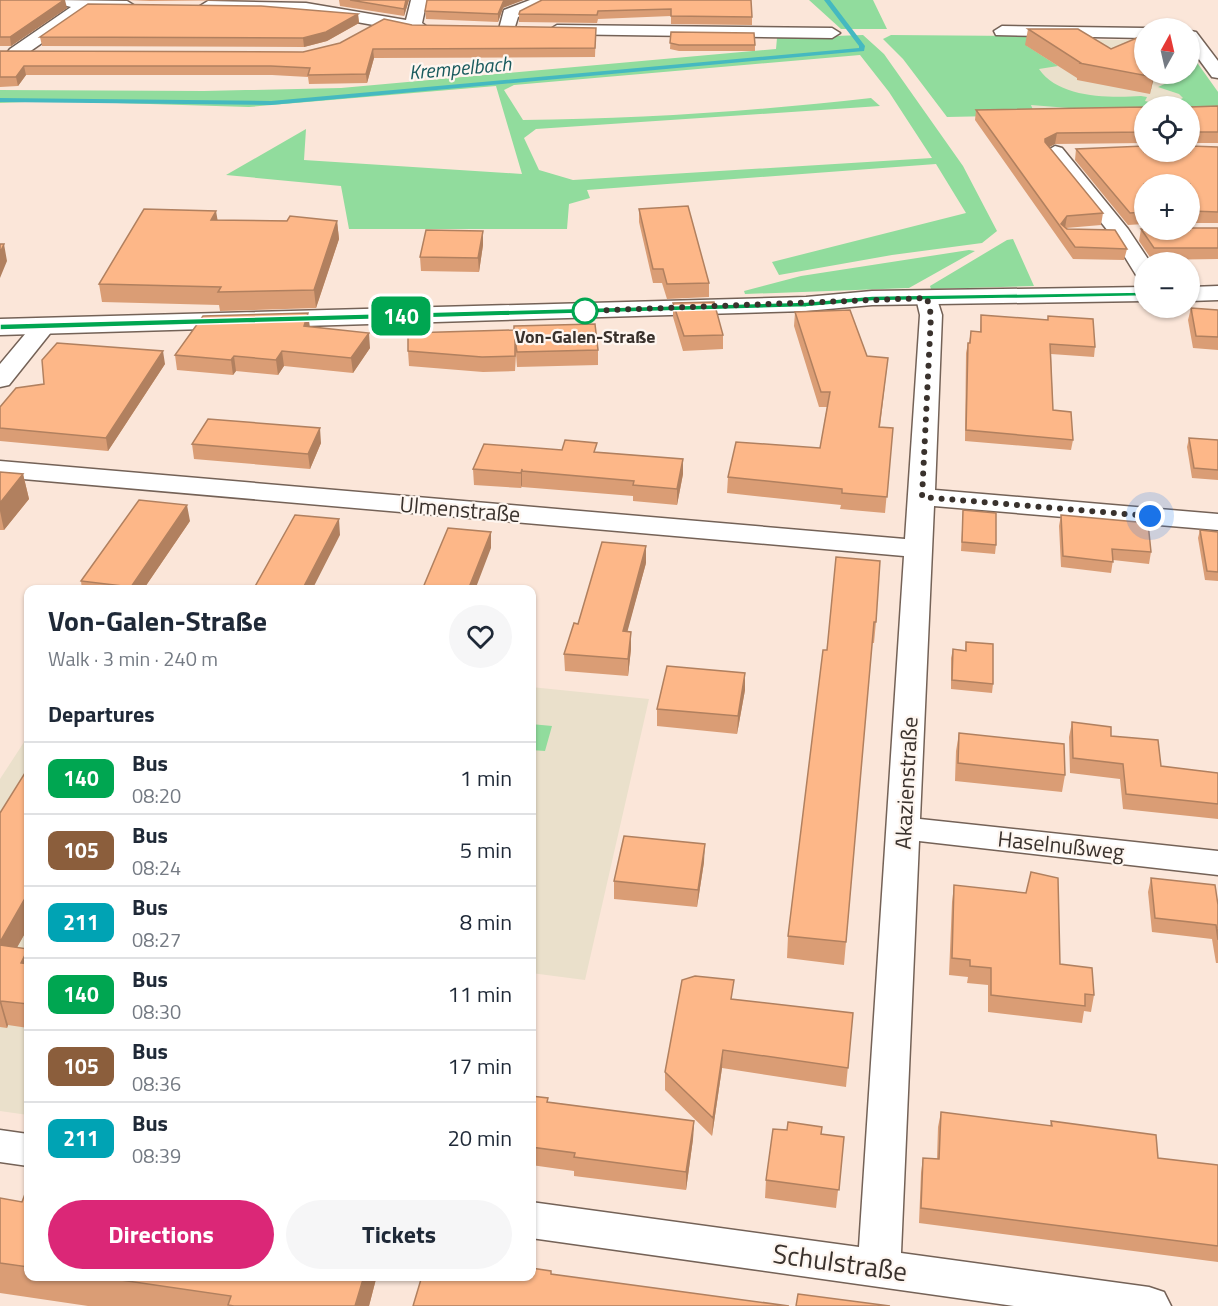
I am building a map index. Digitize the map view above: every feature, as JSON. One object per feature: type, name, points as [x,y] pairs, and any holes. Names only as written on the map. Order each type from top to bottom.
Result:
[{"type":"street","points":[[62,0],[85,5],[144,6]]},
{"type":"street","points":[[413,27],[419,0]]},
{"type":"street","points":[[507,29],[510,14],[544,0]]},
{"type":"street","points":[[191,6],[308,4],[379,21],[433,28]]},
{"type":"street","points":[[8,53],[85,5]]},
{"type":"street","points":[[360,33],[379,21]]},
{"type":"street","points":[[486,29],[832,33]]},
{"type":"street","points":[[1002,31],[1134,33]]},
{"type":"street","points":[[1200,34],[1209,33]]},
{"type":"street","points":[[1200,49],[1218,73]]},
{"type":"street","points":[[8,53],[52,53]]},
{"type":"street","points":[[1077,152],[1055,153],[1121,233],[1134,254]]},
{"type":"street","points":[[1092,234],[1134,233]]},
{"type":"street","points":[[1200,294],[1218,293]]},
{"type":"street","points":[[0,327],[806,304],[872,298],[1134,294]]},
{"type":"street","name":"Akazienstraße","points":[[879,1269],[920,549],[931,315],[927,298]]},
{"type":"street","points":[[0,380],[44,326]]},
{"type":"street","name":"Ulmenstraße","points":[[0,469],[920,549]]},
{"type":"street","points":[[922,497],[1218,522]]},
{"type":"street","name":"Haselnußweg","points":[[903,828],[1218,863]]},
{"type":"street","points":[[0,1146],[24,1149]]},
{"type":"street","name":"Schulstraße","points":[[536,1221],[879,1269],[994,1295],[1149,1306]]},
{"type":"shaded area","points":[[1003,40],[1134,40],[1134,84],[1200,84],[1200,66],[1218,92],[1200,101],[1200,96],[1134,96],[1134,107],[1035,115]]},
{"type":"shaded area","points":[[536,688],[649,699],[585,980],[536,974]]},
{"type":"shaded area","points":[[24,742],[24,1114],[0,1111],[0,779]]},
{"type":"green space","points":[[809,0],[873,0],[887,29],[841,29]]},
{"type":"green space","points":[[863,35],[884,54],[963,166],[997,231],[982,243],[892,255],[779,275],[772,262],[966,213],[936,164],[587,190],[590,198],[569,204],[567,229],[349,229],[341,186],[226,175],[306,129],[304,160],[522,174],[496,86],[249,107],[50,101],[0,103],[0,90],[204,91],[341,88],[776,49],[777,38]],"holes":[[[860,55],[889,92],[932,158],[573,180],[539,170],[524,138],[536,129],[880,106],[871,98],[697,113],[523,120],[504,90],[514,85]]]},
{"type":"green space","points":[[891,35],[1025,36],[1035,40],[1027,46],[1058,66],[1039,69],[1048,79],[1058,86],[1085,94],[1134,96],[1134,113],[1031,105],[1035,115],[947,117],[903,59],[883,39]]},
{"type":"green space","points":[[1200,67],[1218,92],[1218,114],[1200,114],[1200,96],[1181,96],[1158,87],[1165,84],[1200,84]]},
{"type":"green space","points":[[1013,239],[1034,286],[931,289],[930,286],[1007,240]]},
{"type":"green space","points":[[969,250],[975,251],[909,288],[745,294],[744,291],[801,276]]},
{"type":"green space","points":[[536,724],[552,726],[545,751],[536,750]]},
{"type":"building","points":[[0,0],[64,0],[10,37],[0,37]]},
{"type":"building","points":[[350,0],[406,0],[404,9]]},
{"type":"building","points":[[427,0],[504,0],[498,14],[425,11]]},
{"type":"building","points":[[542,0],[751,0],[752,17],[671,16],[671,9],[598,11],[597,15],[519,14],[520,11]]},
{"type":"building","points":[[88,4],[261,6],[358,14],[326,32],[303,38],[40,37]]},
{"type":"building","points":[[384,19],[412,25],[596,28],[595,48],[373,49],[366,74],[308,75],[310,68],[271,66],[24,66],[16,77],[0,77],[0,51],[303,52],[340,43]]},
{"type":"building","points":[[1028,29],[1078,29],[1111,49],[1134,39],[1134,73],[1079,63],[1081,63]]},
{"type":"building","points":[[671,32],[754,33],[755,45],[679,45],[670,43]]},
{"type":"building","points":[[1218,106],[1218,132],[1200,132],[1200,107]]},
{"type":"building","points":[[1134,107],[1134,132],[1057,133],[1045,139],[1045,142],[1103,213],[1067,216],[1061,224],[1067,229],[1115,230],[1127,249],[1075,247],[976,110]]},
{"type":"building","points":[[1134,146],[1134,162],[1200,162],[1200,146],[1218,147],[1218,212],[1200,211],[1200,174],[1134,174],[1134,213],[1130,213],[1076,149]]},
{"type":"building","points":[[688,206],[709,283],[667,284],[663,269],[653,269],[639,209]]},
{"type":"building","points":[[144,209],[216,211],[211,220],[287,221],[290,216],[337,221],[314,290],[218,292],[221,287],[99,284]]},
{"type":"building","points":[[1200,228],[1218,228],[1218,248],[1154,248],[1149,240],[1200,240]]},
{"type":"building","points":[[426,230],[483,231],[478,258],[420,257]]},
{"type":"building","points":[[714,302],[723,335],[684,336],[673,303]]},
{"type":"building","points":[[1200,309],[1218,310],[1218,337],[1196,336],[1193,318],[1200,318]]},
{"type":"building","points":[[850,310],[867,356],[888,358],[879,427],[893,428],[887,497],[842,493],[842,489],[728,477],[736,442],[820,448],[830,392],[821,392],[795,312]]},
{"type":"building","points":[[308,313],[304,326],[369,333],[351,358],[282,351],[276,360],[234,356],[231,360],[175,355],[203,316]]},
{"type":"building","points":[[981,315],[1048,320],[1048,316],[1093,319],[1095,347],[1050,344],[1053,410],[1071,412],[1073,440],[966,430],[968,343],[970,343],[971,331],[981,332]]},
{"type":"building","points":[[595,324],[598,350],[517,352],[515,339],[515,356],[482,357],[408,351],[408,333],[514,330],[514,326]]},
{"type":"building","points":[[57,343],[163,351],[106,438],[0,428],[0,407],[16,388],[44,384],[42,360]]},
{"type":"building","points":[[208,419],[320,428],[308,454],[192,444]]},
{"type":"building","points":[[1189,438],[1218,440],[1218,470],[1194,468]]},
{"type":"building","points":[[565,440],[597,443],[594,452],[683,459],[677,489],[633,485],[634,481],[522,471],[522,469],[521,473],[473,469],[484,444],[562,450]]},
{"type":"building","points":[[0,472],[23,474],[0,503]]},
{"type":"building","points":[[139,500],[187,505],[132,585],[81,581]]},
{"type":"building","points":[[963,510],[996,513],[996,545],[962,542]]},
{"type":"building","points":[[295,515],[339,519],[305,585],[256,585]]},
{"type":"building","points":[[1061,515],[1148,523],[1151,552],[1112,549],[1113,562],[1063,556]]},
{"type":"building","points":[[448,528],[491,532],[470,585],[424,585]]},
{"type":"building","points":[[1200,530],[1218,532],[1218,572],[1207,571]]},
{"type":"building","points":[[602,542],[646,546],[623,631],[631,632],[628,659],[564,654],[574,623],[578,624]]},
{"type":"building","points":[[836,557],[880,561],[846,942],[788,936],[823,650],[827,650]]},
{"type":"building","points":[[966,642],[993,644],[993,684],[952,680],[953,649],[966,651]]},
{"type":"building","points":[[667,666],[745,673],[738,716],[657,709]]},
{"type":"building","points":[[1072,722],[1111,727],[1111,736],[1158,740],[1161,766],[1218,773],[1218,804],[1126,794],[1123,764],[1073,758]]},
{"type":"building","points":[[959,733],[1064,744],[1065,775],[958,763]]},
{"type":"building","points":[[24,774],[24,900],[0,942],[0,813]]},
{"type":"building","points":[[624,836],[705,844],[698,890],[614,881]]},
{"type":"building","points":[[1031,872],[1058,878],[1060,964],[1092,968],[1094,995],[1085,994],[1085,1006],[991,995],[991,968],[970,966],[970,960],[952,958],[954,885],[1026,893]]},
{"type":"building","points":[[1151,878],[1215,885],[1218,905],[1218,940],[1216,925],[1155,918]]},
{"type":"building","points":[[0,945],[24,948],[21,963],[24,963],[24,1004],[1,1001],[0,1003]]},
{"type":"building","points":[[695,976],[734,980],[731,999],[853,1013],[848,1068],[723,1050],[713,1118],[665,1072],[682,980]]},
{"type":"building","points":[[536,1097],[548,1098],[547,1102],[694,1121],[686,1172],[574,1157],[575,1153],[536,1148]]},
{"type":"building","points":[[941,1112],[1052,1126],[1051,1121],[1156,1135],[1158,1158],[1218,1165],[1218,1246],[921,1208],[923,1158],[939,1159]]},
{"type":"building","points":[[788,1122],[822,1127],[821,1134],[844,1137],[839,1190],[766,1180],[773,1129],[787,1130]]},
{"type":"building","points":[[24,1197],[24,1266],[0,1263],[0,1198],[22,1202]]},
{"type":"building","points":[[536,1269],[551,1271],[551,1274],[789,1306],[413,1306],[420,1281],[536,1281]]},
{"type":"building","points":[[128,1281],[362,1281],[355,1306],[234,1306],[228,1305],[231,1296]]},
{"type":"building","points":[[798,1294],[890,1306],[796,1306]]},
{"type":"waterway","name":"Krempelbach","points":[[0,100],[271,103],[862,50],[862,46],[827,0]]},
{"type":"bus line","name":"140","points":[[0,327],[806,304],[872,298],[1134,294]]},
{"type":"place","name":"Von-Galen-Straße","points":[[585,311]]},
{"type":"route","points":[[585,311],[806,304],[872,298],[927,298],[931,315],[922,497],[1150,516]]}]
